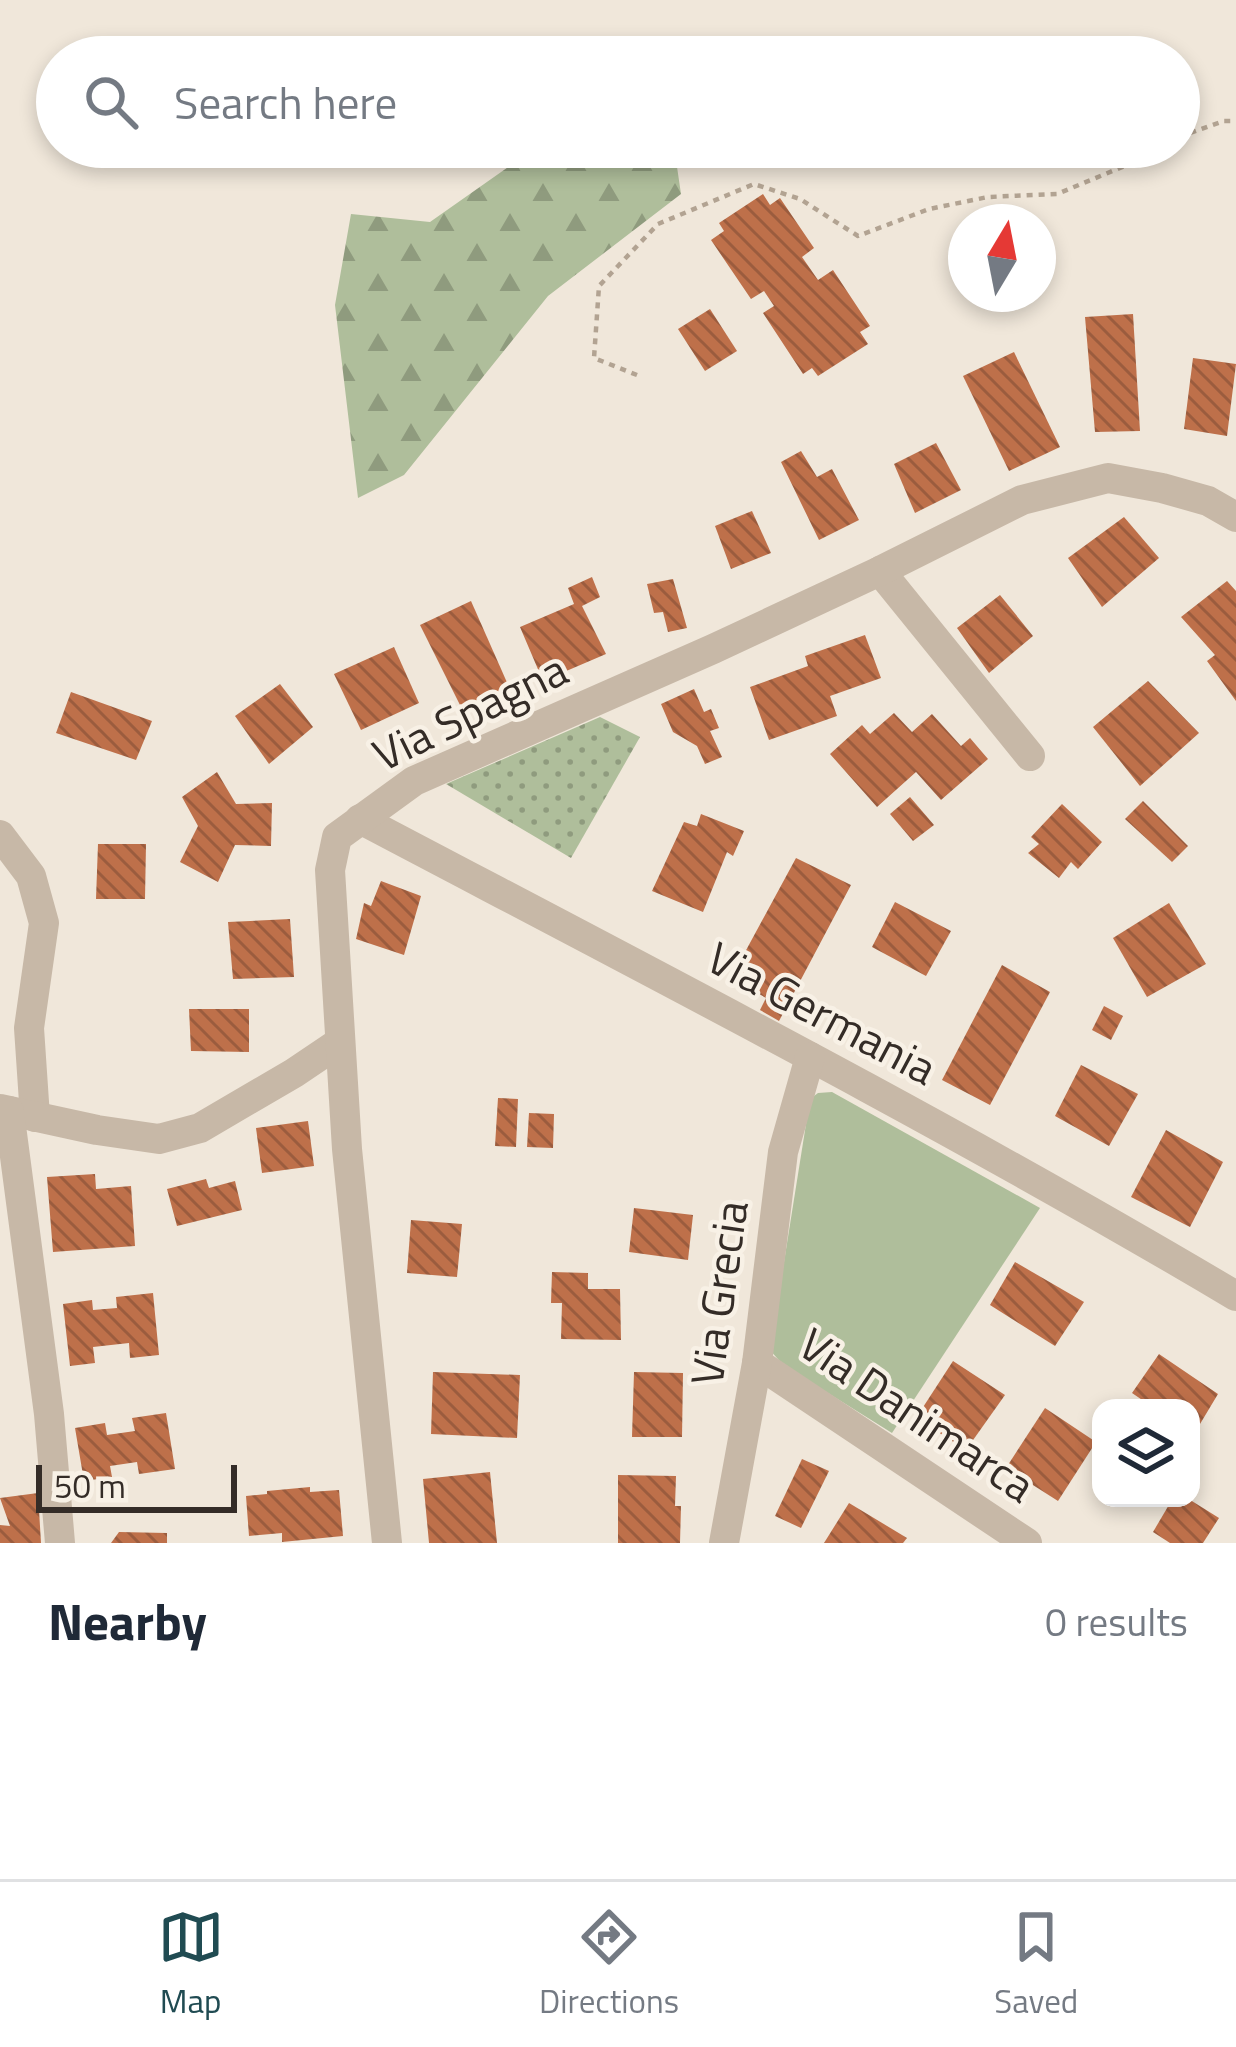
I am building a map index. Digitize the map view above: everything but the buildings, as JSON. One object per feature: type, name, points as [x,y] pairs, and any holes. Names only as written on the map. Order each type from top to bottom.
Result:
[{"type":"street","name":"Via Spagna","points":[[387,1543],[346,1149],[330,870],[337,837],[414,781],[880,571],[1022,500],[1108,478],[1208,501],[1236,517]]},
{"type":"street","points":[[880,571],[1030,756]]},
{"type":"street","name":"Via Germania","points":[[359,819],[1108,1219],[1236,1296]]},
{"type":"street","points":[[0,835],[31,876],[44,923],[15,1112],[61,1543]]},
{"type":"street","points":[[15,1112],[159,1139],[200,1128],[340,1042]]},
{"type":"street","name":"Via Grecia","points":[[724,1543],[758,1363],[783,1152],[810,1057]]},
{"type":"street","name":"Via Danimarca","points":[[758,1363],[1027,1543]]},
{"type":"path","points":[[1200,130],[1236,121]]},
{"type":"path","points":[[637,375],[594,358],[598,286],[658,224],[754,184],[800,199],[858,236],[929,209],[988,196],[1057,194],[1120,168]]},
{"type":"green space","points":[[507,168],[677,168],[681,194],[548,296],[404,475],[358,498],[335,305],[351,214],[430,222]]},
{"type":"green space","points":[[600,717],[640,737],[571,858],[446,784]]},
{"type":"green space","points":[[832,1092],[1040,1208],[892,1433],[783,1365],[770,1350],[810,1099]]}]
